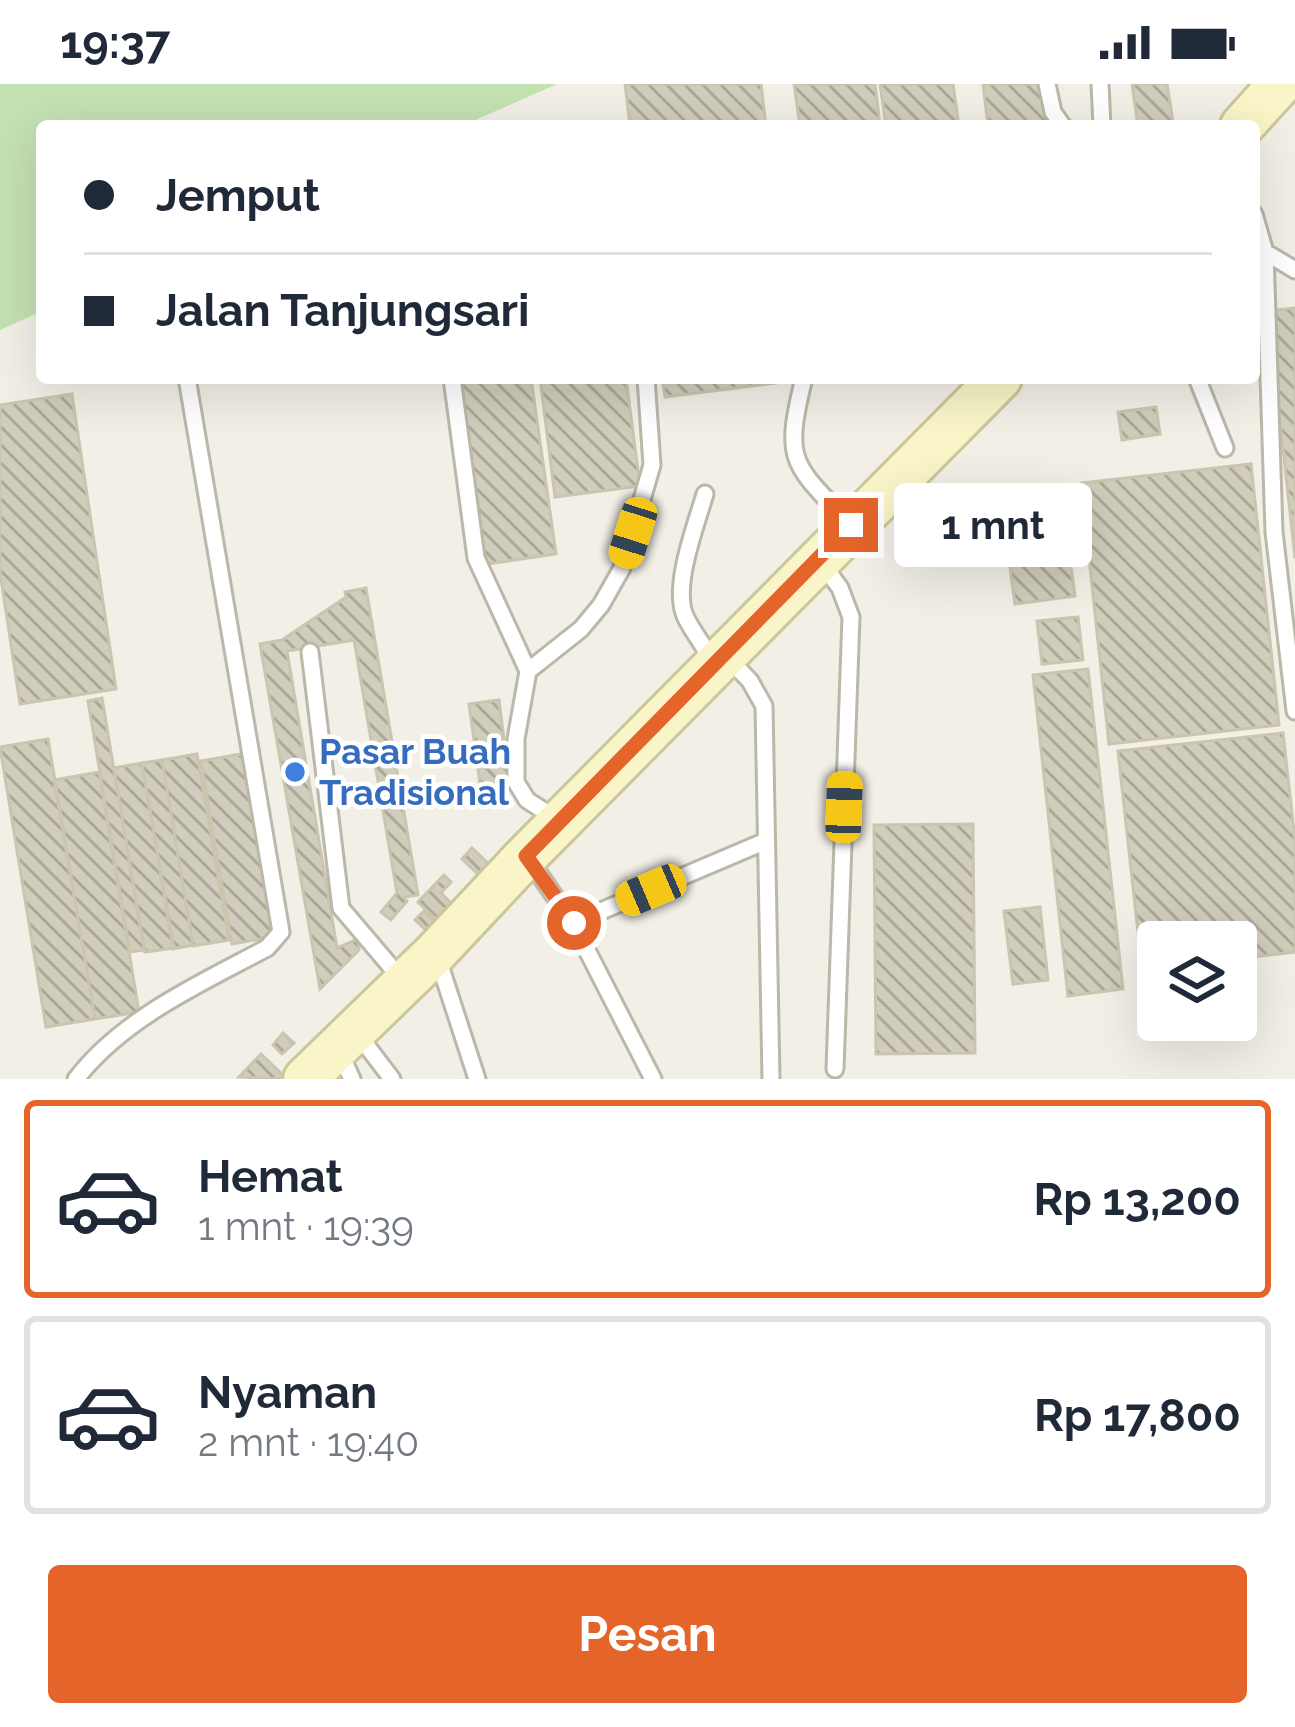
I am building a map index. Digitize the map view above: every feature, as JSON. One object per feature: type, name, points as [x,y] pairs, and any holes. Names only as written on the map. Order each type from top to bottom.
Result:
[{"type":"main road","points":[[1247,120],[1280,84]]},
{"type":"main road","points":[[305,1079],[348,1053],[405,983],[526,856],[994,384]]},
{"type":"lane","points":[[1047,84],[1059,120]]},
{"type":"lane","points":[[1100,84],[1102,120]]},
{"type":"lane","points":[[1260,235],[1265,252],[1274,532],[1295,711]]},
{"type":"lane","points":[[1265,252],[1295,270]]},
{"type":"lane","points":[[76,1079],[91,1061],[148,1016],[267,948],[281,932],[188,384]]},
{"type":"lane","points":[[453,384],[476,558],[528,671],[516,739],[516,782],[527,800],[561,822]]},
{"type":"lane","points":[[528,671],[581,629],[622,568],[652,465],[646,384]]},
{"type":"lane","points":[[803,384],[792,451],[820,492],[851,525]]},
{"type":"lane","points":[[1199,384],[1225,448]]},
{"type":"lane","points":[[705,494],[682,583],[682,604],[685,616],[721,660],[750,681],[764,706],[771,1079]]},
{"type":"lane","points":[[819,559],[840,588],[851,616],[835,1069]]},
{"type":"lane","points":[[310,652],[341,908],[405,983]]},
{"type":"lane","points":[[574,923],[766,841]]},
{"type":"lane","points":[[526,856],[574,923],[653,1079]]},
{"type":"lane","points":[[436,953],[477,1079]]},
{"type":"lane","points":[[348,1053],[392,1079]]},
{"type":"green space","points":[[0,84],[557,84],[476,120],[36,120],[36,314],[0,330]]},
{"type":"building","points":[[625,84],[761,84],[765,120],[629,120]]},
{"type":"building","points":[[794,84],[875,84],[879,120],[799,120]]},
{"type":"building","points":[[880,84],[953,84],[958,120],[885,120]]},
{"type":"building","points":[[983,84],[1045,84],[1049,120],[987,120]]},
{"type":"building","points":[[1132,84],[1167,84],[1173,120],[1137,120]]},
{"type":"building","points":[[1295,308],[1295,558],[1268,311]]},
{"type":"building","points":[[456,384],[532,384],[556,554],[481,565]]},
{"type":"building","points":[[541,384],[627,384],[640,486],[555,497]]},
{"type":"building","points":[[663,384],[767,384],[665,397]]},
{"type":"building","points":[[72,394],[116,689],[20,704],[0,572],[0,405]]},
{"type":"building","points":[[1156,407],[1160,434],[1122,440],[1118,412]]},
{"type":"building","points":[[1251,464],[1279,725],[1109,744],[1081,483]]},
{"type":"building","points":[[1063,509],[1075,596],[1015,604],[1003,517]]},
{"type":"building","name":"Pasar Buah Tradisional","points":[[366,588],[418,895],[403,897],[407,901],[391,920],[381,912],[397,893],[354,640],[287,651],[337,948],[358,939],[359,950],[320,989],[260,644],[282,640],[346,597],[345,592]]},
{"type":"building","points":[[1078,617],[1083,660],[1042,664],[1037,621]]},
{"type":"building","points":[[1088,669],[1123,989],[1068,996],[1033,675]]},
{"type":"building","points":[[102,698],[144,950],[130,952],[88,701]]},
{"type":"building","points":[[499,700],[510,787],[481,791],[469,704]]},
{"type":"building","points":[[1283,733],[1295,840],[1295,952],[1257,957],[1257,921],[1137,924],[1118,751]]},
{"type":"building","points":[[48,739],[95,1019],[46,1027],[0,747]]},
{"type":"building","points":[[247,753],[278,936],[232,944],[201,761]]},
{"type":"building","points":[[197,754],[229,940],[193,946],[162,760]]},
{"type":"building","points":[[162,760],[193,945],[173,949],[142,763]]},
{"type":"building","points":[[142,763],[174,948],[145,952],[114,768]]},
{"type":"building","points":[[99,772],[139,1012],[95,1019],[54,780]]},
{"type":"building","points":[[973,824],[975,1053],[876,1054],[874,825]]},
{"type":"building","points":[[472,848],[490,865],[480,876],[462,859]]},
{"type":"building","points":[[444,875],[451,882],[441,893],[454,906],[439,922],[418,902]]},
{"type":"building","points":[[1040,907],[1048,980],[1013,984],[1004,911]]},
{"type":"building","points":[[424,911],[437,923],[428,932],[415,920]]},
{"type":"building","points":[[283,1033],[294,1043],[282,1054],[273,1045]]},
{"type":"building","points":[[261,1054],[285,1077],[283,1079],[239,1077]]},
{"type":"place","name":"Pasar Buah Tradisional","points":[[295,772]]},
{"type":"route","points":[[574,923],[526,856],[851,525]]}]
